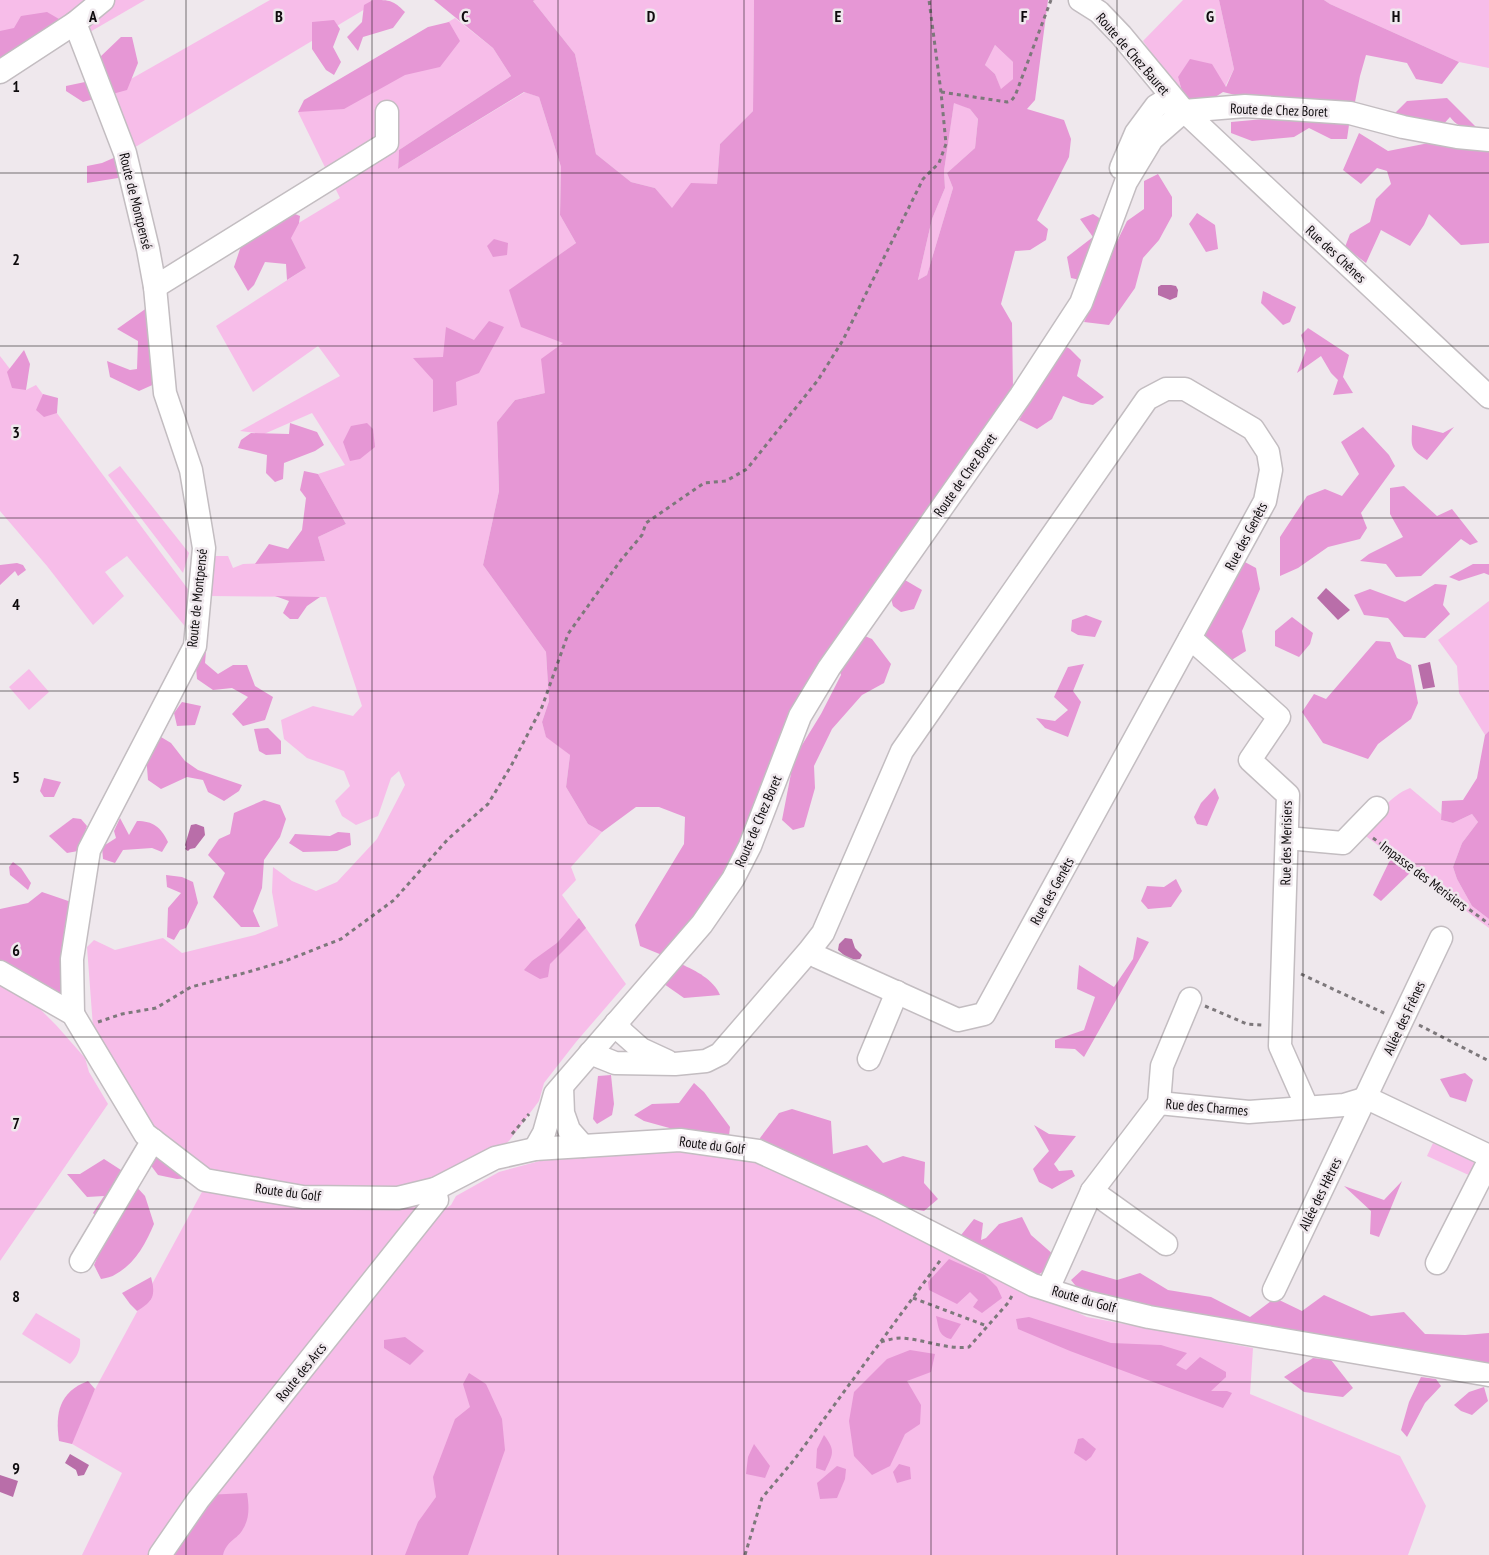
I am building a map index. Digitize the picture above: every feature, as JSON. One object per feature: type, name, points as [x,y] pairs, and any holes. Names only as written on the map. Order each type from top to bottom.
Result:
[{"type":"street","points":[[0,72],[76,23],[103,0]]},
{"type":"street","name":"Route de Chez Bauret","points":[[1080,0],[1098,12],[1121,36],[1177,104]]},
{"type":"street","name":"Route de Montpensé","points":[[73,1014],[72,959],[89,850],[195,646],[204,548],[190,470],[165,393],[155,287],[125,153],[76,23]]},
{"type":"street","points":[[1114,185],[1136,133],[1156,106],[1177,104]]},
{"type":"street","name":"Route de Chez Boret","points":[[535,1149],[544,1133],[555,1094],[702,924],[733,879],[750,846],[800,716],[829,668],[1021,394],[1080,303],[1126,182],[1152,139],[1177,104],[1350,112],[1403,127],[1457,137],[1489,140]]},
{"type":"street","name":"Rue des Chênes","points":[[1177,104],[1489,397]]},
{"type":"street","points":[[155,287],[387,143],[387,112]]},
{"type":"street","name":"Rue des Genêts","points":[[590,1053],[615,1063],[674,1064],[706,1061],[720,1054],[809,951],[823,933],[902,751],[1147,399],[1166,389],[1185,389],[1253,428],[1268,452],[1271,470],[1265,501],[984,1014],[958,1020],[818,958],[809,951]]},
{"type":"street","name":"Rue des Merisiers","points":[[1190,638],[1279,717],[1250,760],[1288,796],[1280,1046],[1307,1107]]},
{"type":"street","points":[[1287,838],[1343,843],[1377,808]]},
{"type":"street","name":"Allée des Frênes","points":[[1366,1098],[1441,938]]},
{"type":"street","name":"Route du Golf","points":[[0,972],[73,1014],[145,1134],[205,1180],[303,1197],[398,1198],[435,1189],[494,1158],[535,1149],[680,1140],[758,1151],[879,1206],[1033,1285],[1086,1302],[1149,1317],[1489,1375]]},
{"type":"street","points":[[869,1059],[897,992]]},
{"type":"street","points":[[1160,1102],[1162,1066],[1190,999]]},
{"type":"street","name":"Rue des Genêts","points":[[616,1023],[623,1033],[641,1049],[674,1064]]},
{"type":"street","points":[[562,1086],[563,1113],[568,1130],[583,1146]]},
{"type":"street","points":[[1366,1098],[1489,1156]]},
{"type":"street","name":"Rue des Charmes","points":[[1048,1289],[1092,1191],[1160,1102],[1249,1112],[1344,1104],[1366,1098]]},
{"type":"street","name":"Allée des Hêtres","points":[[1274,1290],[1366,1098]]},
{"type":"street","points":[[80,1261],[153,1140]]},
{"type":"street","points":[[1437,1263],[1489,1160]]},
{"type":"street","name":"Route des Arcs","points":[[160,1555],[198,1500],[438,1200],[435,1189]]},
{"type":"street","points":[[1092,1191],[1166,1244]]},
{"type":"path","points":[[86,1036],[95,1023],[122,1014],[156,1008],[191,987],[285,961],[340,939],[394,900],[448,840],[488,804],[511,766],[542,707],[568,634],[621,560],[642,535],[646,523],[704,483],[726,481],[748,469],[823,372],[843,340],[923,179],[939,163],[946,144],[930,0]]},
{"type":"path","points":[[941,92],[1007,102],[1011,101],[1016,96],[1051,0]]},
{"type":"path","name":"Impasse des Merisiers","points":[[1358,827],[1489,924]]},
{"type":"path","points":[[1283,965],[1404,1019],[1489,1061]]},
{"type":"path","points":[[1190,999],[1247,1024],[1281,1026]]},
{"type":"path","points":[[745,1555],[762,1498],[794,1460],[952,1243]]},
{"type":"path","points":[[880,1342],[899,1338],[957,1349],[968,1347],[1008,1303],[1022,1279]]},
{"type":"path","points":[[913,1298],[987,1326]]},
{"type":"shaded area","points":[[0,0],[103,0],[0,72]]},
{"type":"shaded area","points":[[110,0],[145,0],[83,36],[83,27]]},
{"type":"shaded area","points":[[270,0],[380,0],[132,149],[108,92]]},
{"type":"shaded area","points":[[373,0],[391,2],[405,12],[393,28],[363,37],[358,51],[347,37],[362,22],[364,5]]},
{"type":"shaded area","points":[[434,0],[535,0],[533,1],[575,54],[596,154],[631,182],[655,188],[672,208],[691,183],[717,184],[720,144],[753,111],[754,0],[1048,0],[1035,100],[1027,109],[1064,120],[1071,139],[1069,157],[1037,220],[1048,229],[1046,240],[1030,250],[1015,251],[1001,304],[1012,323],[1013,389],[860,634],[872,639],[891,664],[884,683],[862,695],[832,729],[814,766],[815,788],[804,827],[793,830],[782,820],[794,758],[821,714],[841,675],[834,650],[757,814],[723,880],[662,955],[640,946],[635,925],[684,844],[685,817],[659,807],[636,807],[602,832],[588,824],[566,787],[570,755],[546,737],[542,722],[549,701],[546,652],[483,565],[499,491],[497,422],[515,400],[545,393],[541,359],[563,343],[521,327],[509,290],[576,243],[560,215],[561,167],[539,97],[524,92],[398,169],[399,150],[511,76],[493,48]],"holes":[[[995,45],[1013,62],[1013,79],[1001,89],[995,74],[985,65]],[[954,103],[970,109],[978,119],[975,148],[947,173],[953,188],[927,275],[918,280],[932,219],[945,188],[944,171]]]},
{"type":"shaded area","points":[[754,0],[753,111],[720,144],[717,185],[672,209],[655,188],[631,182],[596,154],[575,54],[533,1]]},
{"type":"shaded area","points":[[1183,0],[1219,0],[1234,69],[1225,87],[1178,77],[1181,88],[1173,83],[1143,41]]},
{"type":"shaded area","points":[[1219,0],[1324,0],[1459,62],[1442,84],[1416,79],[1407,63],[1366,55],[1354,107],[1280,106],[1223,92],[1200,107],[1185,102],[1178,77],[1190,59],[1212,64],[1226,87],[1234,69]]},
{"type":"shaded area","points":[[1324,0],[1489,0],[1489,68],[1459,62]]},
{"type":"shaded area","points":[[47,12],[59,19],[65,30],[0,72],[0,31],[14,28],[21,16]]},
{"type":"shaded area","points":[[455,18],[493,48],[511,76],[399,150],[398,169],[525,92],[539,97],[561,167],[560,215],[576,243],[510,290],[564,343],[545,393],[515,400],[497,422],[499,491],[483,565],[546,652],[549,701],[542,722],[546,736],[570,755],[566,787],[588,824],[602,832],[571,867],[576,880],[562,895],[626,984],[576,1042],[544,1083],[539,1101],[509,1141],[423,1208],[438,1214],[451,1205],[456,1196],[499,1172],[547,1159],[627,1152],[700,1152],[757,1160],[830,1191],[951,1254],[1087,1317],[1253,1348],[1250,1394],[1400,1456],[1426,1506],[1408,1555],[82,1555],[122,1473],[67,1441],[210,1177],[146,1127],[93,1027],[87,947],[94,940],[115,950],[163,938],[182,953],[255,935],[278,926],[272,892],[273,867],[292,881],[316,891],[337,882],[377,839],[405,785],[399,771],[391,778],[378,816],[356,825],[342,816],[335,801],[350,786],[344,771],[307,758],[284,739],[281,720],[313,706],[353,716],[362,706],[326,597],[210,596],[215,556],[228,556],[233,568],[243,564],[325,561],[318,537],[346,524],[318,474],[345,465],[312,413],[264,434],[240,431],[340,376],[318,346],[253,392],[216,326],[306,268],[287,230],[340,198],[298,112]]},
{"type":"shaded area","points":[[334,20],[340,29],[333,47],[341,62],[334,75],[326,70],[312,49],[312,22]]},
{"type":"shaded area","points":[[449,22],[460,41],[440,67],[405,75],[344,109],[298,112],[304,100],[428,27]]},
{"type":"shaded area","points":[[121,37],[132,37],[138,63],[127,90],[83,102],[66,91],[66,86],[85,82],[99,58]]},
{"type":"shaded area","points":[[995,45],[1013,62],[1013,79],[1001,90],[995,74],[985,65]]},
{"type":"shaded area","points":[[1447,98],[1476,127],[1468,128],[1462,126],[1450,117],[1432,137],[1395,113],[1407,101]]},
{"type":"shaded area","points":[[954,102],[970,109],[978,119],[975,148],[947,173],[953,188],[927,275],[918,280],[932,219],[945,188],[944,171]]},
{"type":"shaded area","points":[[1326,118],[1349,125],[1347,139],[1331,139],[1309,128],[1294,137],[1252,141],[1231,133],[1231,122],[1264,119]]},
{"type":"shaded area","points":[[1359,133],[1388,151],[1444,140],[1489,145],[1489,243],[1461,245],[1429,214],[1410,246],[1381,230],[1366,263],[1345,247],[1350,234],[1370,222],[1376,199],[1391,184],[1387,171],[1377,168],[1361,184],[1343,170]]},
{"type":"shaded area","points":[[118,156],[122,168],[118,178],[87,183],[87,166],[102,163]]},
{"type":"shaded area","points":[[1158,174],[1172,197],[1172,216],[1159,240],[1143,258],[1135,288],[1109,325],[1084,322],[1110,256],[1127,221],[1144,209],[1144,181]]},
{"type":"shaded area","points":[[1197,213],[1215,225],[1218,249],[1206,252],[1189,224]]},
{"type":"shaded area","points":[[295,214],[300,216],[299,223],[291,238],[306,268],[287,280],[286,264],[265,262],[254,285],[248,291],[234,267],[244,237]]},
{"type":"shaded area","points":[[1093,214],[1104,221],[1080,280],[1071,278],[1067,257],[1093,237],[1080,219]]},
{"type":"shaded area","points":[[494,239],[508,243],[507,255],[493,257],[487,246]]},
{"type":"shaded area","points":[[1161,285],[1176,286],[1178,290],[1177,297],[1170,300],[1158,295],[1158,287]]},
{"type":"shaded area","points":[[1263,291],[1296,307],[1290,322],[1283,325],[1261,303]]},
{"type":"shaded area","points":[[151,305],[159,382],[139,391],[110,377],[107,361],[130,370],[137,369],[138,341],[117,329]]},
{"type":"shaded area","points":[[489,321],[504,327],[479,373],[456,382],[457,405],[433,412],[433,380],[413,358],[443,357],[446,327],[474,340]]},
{"type":"shaded area","points":[[1308,328],[1349,355],[1343,377],[1353,393],[1333,395],[1338,380],[1331,373],[1321,356],[1297,373],[1306,350],[1301,335]]},
{"type":"shaded area","points":[[1063,345],[1081,360],[1077,376],[1104,397],[1093,405],[1081,403],[1063,396],[1052,419],[1037,429],[1019,420]]},
{"type":"shaded area","points":[[24,350],[30,364],[26,390],[12,388],[7,372]]},
{"type":"shaded area","points":[[0,356],[26,390],[36,385],[196,600],[188,630],[127,556],[105,572],[124,596],[93,625],[47,566],[0,511]]},
{"type":"shaded area","points":[[43,394],[58,398],[57,413],[44,417],[36,410]]},
{"type":"shaded area","points":[[290,423],[317,432],[324,445],[315,451],[284,463],[283,479],[275,482],[266,473],[267,455],[238,448],[241,440],[251,433],[289,434]]},
{"type":"shaded area","points":[[367,423],[373,429],[375,447],[360,459],[350,461],[343,442],[351,426]]},
{"type":"shaded area","points":[[1412,425],[1443,433],[1454,427],[1427,460],[1412,446]]},
{"type":"shaded area","points":[[1363,427],[1389,455],[1395,466],[1361,513],[1367,528],[1360,539],[1328,547],[1298,568],[1280,576],[1280,537],[1307,496],[1325,489],[1342,496],[1359,474],[1341,442]]},
{"type":"shaded area","points":[[120,466],[189,553],[183,573],[108,475]]},
{"type":"shaded area","points":[[304,471],[318,474],[346,524],[318,537],[325,561],[255,564],[269,544],[288,549],[302,530],[306,498],[300,490]]},
{"type":"shaded area","points":[[1404,486],[1437,516],[1452,509],[1478,542],[1470,545],[1461,539],[1421,576],[1396,577],[1386,564],[1360,561],[1369,554],[1403,537],[1390,514],[1390,488]]},
{"type":"shaded area","points":[[1243,561],[1256,568],[1260,589],[1242,631],[1246,651],[1230,661],[1209,649],[1203,634]]},
{"type":"shaded area","points":[[17,563],[23,565],[26,570],[18,576],[15,571],[0,585],[0,565]]},
{"type":"shaded area","points":[[1473,564],[1489,564],[1489,575],[1484,573],[1459,581],[1449,577]]},
{"type":"shaded area","points":[[905,580],[922,590],[914,609],[901,612],[893,606],[890,595]]},
{"type":"shaded area","points":[[1435,584],[1447,585],[1443,605],[1450,614],[1425,638],[1404,637],[1388,618],[1364,615],[1354,595],[1370,589],[1405,602]]},
{"type":"shaded area","points":[[1326,588],[1350,610],[1338,620],[1317,598]]},
{"type":"shaded area","points":[[275,596],[320,597],[307,606],[298,619],[290,619],[283,613],[289,601]]},
{"type":"shaded area","points":[[1489,601],[1489,731],[1485,735],[1459,693],[1457,666],[1438,640]]},
{"type":"shaded area","points":[[1086,615],[1102,621],[1095,637],[1078,635],[1071,631],[1072,620]]},
{"type":"shaded area","points":[[1292,617],[1313,633],[1310,644],[1299,657],[1275,646],[1275,631]]},
{"type":"shaded area","points":[[1376,641],[1390,642],[1397,658],[1411,665],[1418,703],[1411,719],[1378,744],[1368,759],[1323,743],[1302,712],[1314,694],[1326,699]]},
{"type":"shaded area","points":[[206,651],[205,663],[218,674],[233,665],[247,665],[255,686],[273,697],[265,720],[243,726],[232,714],[248,697],[232,688],[213,690],[197,679],[195,657]]},
{"type":"shaded area","points":[[1430,662],[1435,687],[1423,689],[1418,665]]},
{"type":"shaded area","points":[[1084,664],[1073,691],[1081,702],[1068,737],[1045,728],[1036,718],[1055,721],[1068,710],[1054,697],[1068,667]]},
{"type":"shaded area","points":[[29,669],[49,692],[29,710],[9,687]]},
{"type":"shaded area","points":[[182,702],[201,706],[195,725],[177,726],[174,713]]},
{"type":"shaded area","points":[[268,728],[281,741],[281,754],[266,755],[259,751],[254,729]]},
{"type":"shaded area","points":[[1489,731],[1489,919],[1472,906],[1457,879],[1453,867],[1462,843],[1478,822],[1472,814],[1453,823],[1441,820],[1442,801],[1463,800],[1477,778],[1485,735]]},
{"type":"shaded area","points":[[156,734],[171,743],[185,761],[198,770],[242,785],[239,791],[224,801],[208,792],[203,780],[187,777],[161,789],[148,780],[146,754]]},
{"type":"shaded area","points":[[44,778],[61,782],[54,797],[44,797],[40,791]]},
{"type":"shaded area","points":[[1215,788],[1219,798],[1207,826],[1197,824],[1194,817],[1201,803]]},
{"type":"shaded area","points":[[1410,788],[1441,814],[1441,820],[1453,823],[1472,814],[1478,822],[1462,843],[1453,867],[1457,879],[1472,906],[1489,919],[1489,928],[1363,834],[1389,802]]},
{"type":"shaded area","points":[[264,800],[280,805],[286,819],[280,837],[264,860],[262,888],[253,911],[260,927],[241,927],[213,897],[225,873],[208,855],[219,839],[230,834],[234,813]]},
{"type":"shaded area","points":[[73,818],[81,819],[87,826],[78,851],[67,853],[49,836]]},
{"type":"shaded area","points":[[120,818],[129,835],[137,821],[148,822],[156,826],[168,842],[162,852],[152,848],[123,850],[115,863],[103,859],[102,847],[116,838],[114,831]]},
{"type":"shaded area","points":[[196,824],[204,827],[205,835],[195,848],[188,851],[185,849],[185,845],[191,825]]},
{"type":"shaded area","points":[[338,832],[350,833],[351,845],[337,851],[303,852],[289,843],[295,834],[330,836]]},
{"type":"shaded area","points":[[1392,856],[1412,871],[1381,901],[1373,895]]},
{"type":"shaded area","points":[[13,862],[21,868],[31,883],[28,890],[10,875],[9,867]]},
{"type":"shaded area","points":[[166,875],[182,877],[193,882],[198,903],[186,928],[180,930],[174,940],[167,937],[168,908],[181,893],[167,887]]},
{"type":"shaded area","points":[[1176,879],[1182,891],[1171,907],[1148,909],[1141,901],[1147,886],[1164,887]]},
{"type":"shaded area","points":[[42,892],[80,905],[73,1014],[0,972],[0,909],[28,903]]},
{"type":"shaded area","points":[[579,918],[586,928],[550,964],[548,977],[540,979],[524,970],[532,961],[557,943]]},
{"type":"shaded area","points":[[1137,937],[1149,942],[1084,1057],[1075,1049],[1055,1048],[1055,1040],[1084,1030],[1095,997],[1077,989],[1079,965],[1114,987],[1133,959]]},
{"type":"shaded area","points":[[845,938],[852,939],[855,948],[862,955],[860,959],[848,957],[838,950],[839,944]]},
{"type":"shaded area","points":[[681,964],[709,980],[720,995],[684,998],[664,984]]},
{"type":"shaded area","points":[[0,981],[29,998],[85,1058],[89,1072],[108,1104],[0,1261]]},
{"type":"shaded area","points":[[1465,1073],[1473,1080],[1466,1102],[1450,1097],[1440,1079]]},
{"type":"shaded area","points":[[611,1075],[614,1104],[612,1115],[597,1124],[593,1119],[598,1076]]},
{"type":"shaded area","points":[[694,1083],[704,1092],[730,1127],[729,1136],[702,1137],[644,1121],[634,1115],[652,1104],[679,1103]]},
{"type":"shaded area","points":[[792,1109],[831,1121],[833,1154],[867,1145],[883,1163],[903,1156],[925,1162],[924,1183],[938,1199],[924,1211],[889,1205],[762,1148],[760,1138],[779,1113]]},
{"type":"shaded area","points":[[1034,1125],[1049,1134],[1076,1136],[1054,1164],[1059,1171],[1072,1170],[1075,1176],[1052,1189],[1039,1182],[1033,1169],[1049,1151]]},
{"type":"shaded area","points":[[1433,1143],[1478,1164],[1473,1177],[1427,1156]]},
{"type":"shaded area","points":[[140,1151],[210,1177],[177,1179],[158,1175]]},
{"type":"shaded area","points":[[104,1159],[121,1170],[145,1196],[154,1224],[143,1246],[129,1265],[114,1275],[101,1279],[94,1265],[109,1230],[93,1213],[104,1196],[87,1197],[67,1174],[80,1174]]},
{"type":"shaded area","points":[[1402,1181],[1379,1237],[1370,1234],[1371,1211],[1344,1186],[1384,1200]]},
{"type":"shaded area","points":[[1022,1217],[1031,1235],[1054,1255],[1044,1271],[1035,1277],[957,1240],[974,1219],[983,1223],[981,1240],[986,1238],[999,1224]]},
{"type":"shaded area","points":[[949,1259],[985,1275],[997,1287],[1002,1298],[982,1313],[973,1307],[978,1300],[970,1292],[957,1304],[929,1290],[928,1282]]},
{"type":"shaded area","points":[[1082,1270],[1117,1280],[1140,1273],[1168,1290],[1211,1297],[1250,1317],[1275,1298],[1302,1311],[1324,1295],[1371,1316],[1404,1312],[1425,1334],[1465,1335],[1489,1333],[1489,1375],[1087,1300],[1071,1280]]},
{"type":"shaded area","points":[[151,1277],[152,1297],[147,1304],[137,1311],[122,1293]]},
{"type":"shaded area","points":[[36,1313],[80,1339],[78,1353],[70,1364],[22,1334]]},
{"type":"shaded area","points":[[936,1316],[961,1324],[951,1339],[941,1334]]},
{"type":"shaded area","points":[[1029,1317],[1111,1343],[1161,1345],[1187,1353],[1176,1365],[1186,1370],[1200,1357],[1226,1372],[1226,1377],[1211,1391],[1227,1391],[1232,1393],[1223,1408],[1070,1351],[1018,1329],[1016,1319]]},
{"type":"shaded area","points":[[405,1337],[424,1351],[410,1365],[384,1348],[384,1340]]},
{"type":"shaded area","points":[[910,1350],[935,1354],[931,1372],[907,1381],[921,1405],[920,1424],[905,1434],[890,1466],[872,1475],[854,1456],[849,1421],[854,1392],[887,1359]]},
{"type":"shaded area","points":[[1313,1358],[1331,1360],[1353,1388],[1343,1397],[1304,1392],[1284,1377]]},
{"type":"shaded area","points":[[469,1373],[486,1384],[502,1419],[505,1450],[468,1555],[405,1555],[418,1522],[436,1497],[433,1477],[455,1419],[470,1407],[463,1384]]},
{"type":"shaded area","points":[[1421,1377],[1436,1379],[1441,1386],[1425,1403],[1407,1437],[1401,1430],[1409,1402]]},
{"type":"shaded area","points":[[88,1381],[95,1389],[72,1444],[59,1441],[58,1421],[61,1405],[71,1391]]},
{"type":"shaded area","points":[[1484,1387],[1488,1401],[1472,1415],[1461,1411],[1454,1405],[1469,1392]]},
{"type":"shaded area","points":[[824,1435],[832,1449],[825,1471],[816,1468],[817,1449]]},
{"type":"shaded area","points":[[1083,1438],[1096,1449],[1086,1461],[1074,1453],[1078,1439]]},
{"type":"shaded area","points":[[754,1444],[770,1466],[765,1478],[746,1474],[748,1457]]},
{"type":"shaded area","points":[[70,1454],[89,1465],[84,1475],[78,1476],[76,1470],[65,1463]]},
{"type":"shaded area","points":[[899,1464],[910,1467],[911,1479],[897,1483],[893,1472]]},
{"type":"shaded area","points":[[837,1466],[846,1469],[845,1479],[837,1498],[820,1499],[817,1483]]},
{"type":"shaded area","points":[[0,1475],[18,1481],[13,1497],[0,1492]]},
{"type":"shaded area","points":[[247,1493],[247,1520],[241,1533],[227,1546],[223,1555],[175,1555],[175,1541],[205,1495]]}]
